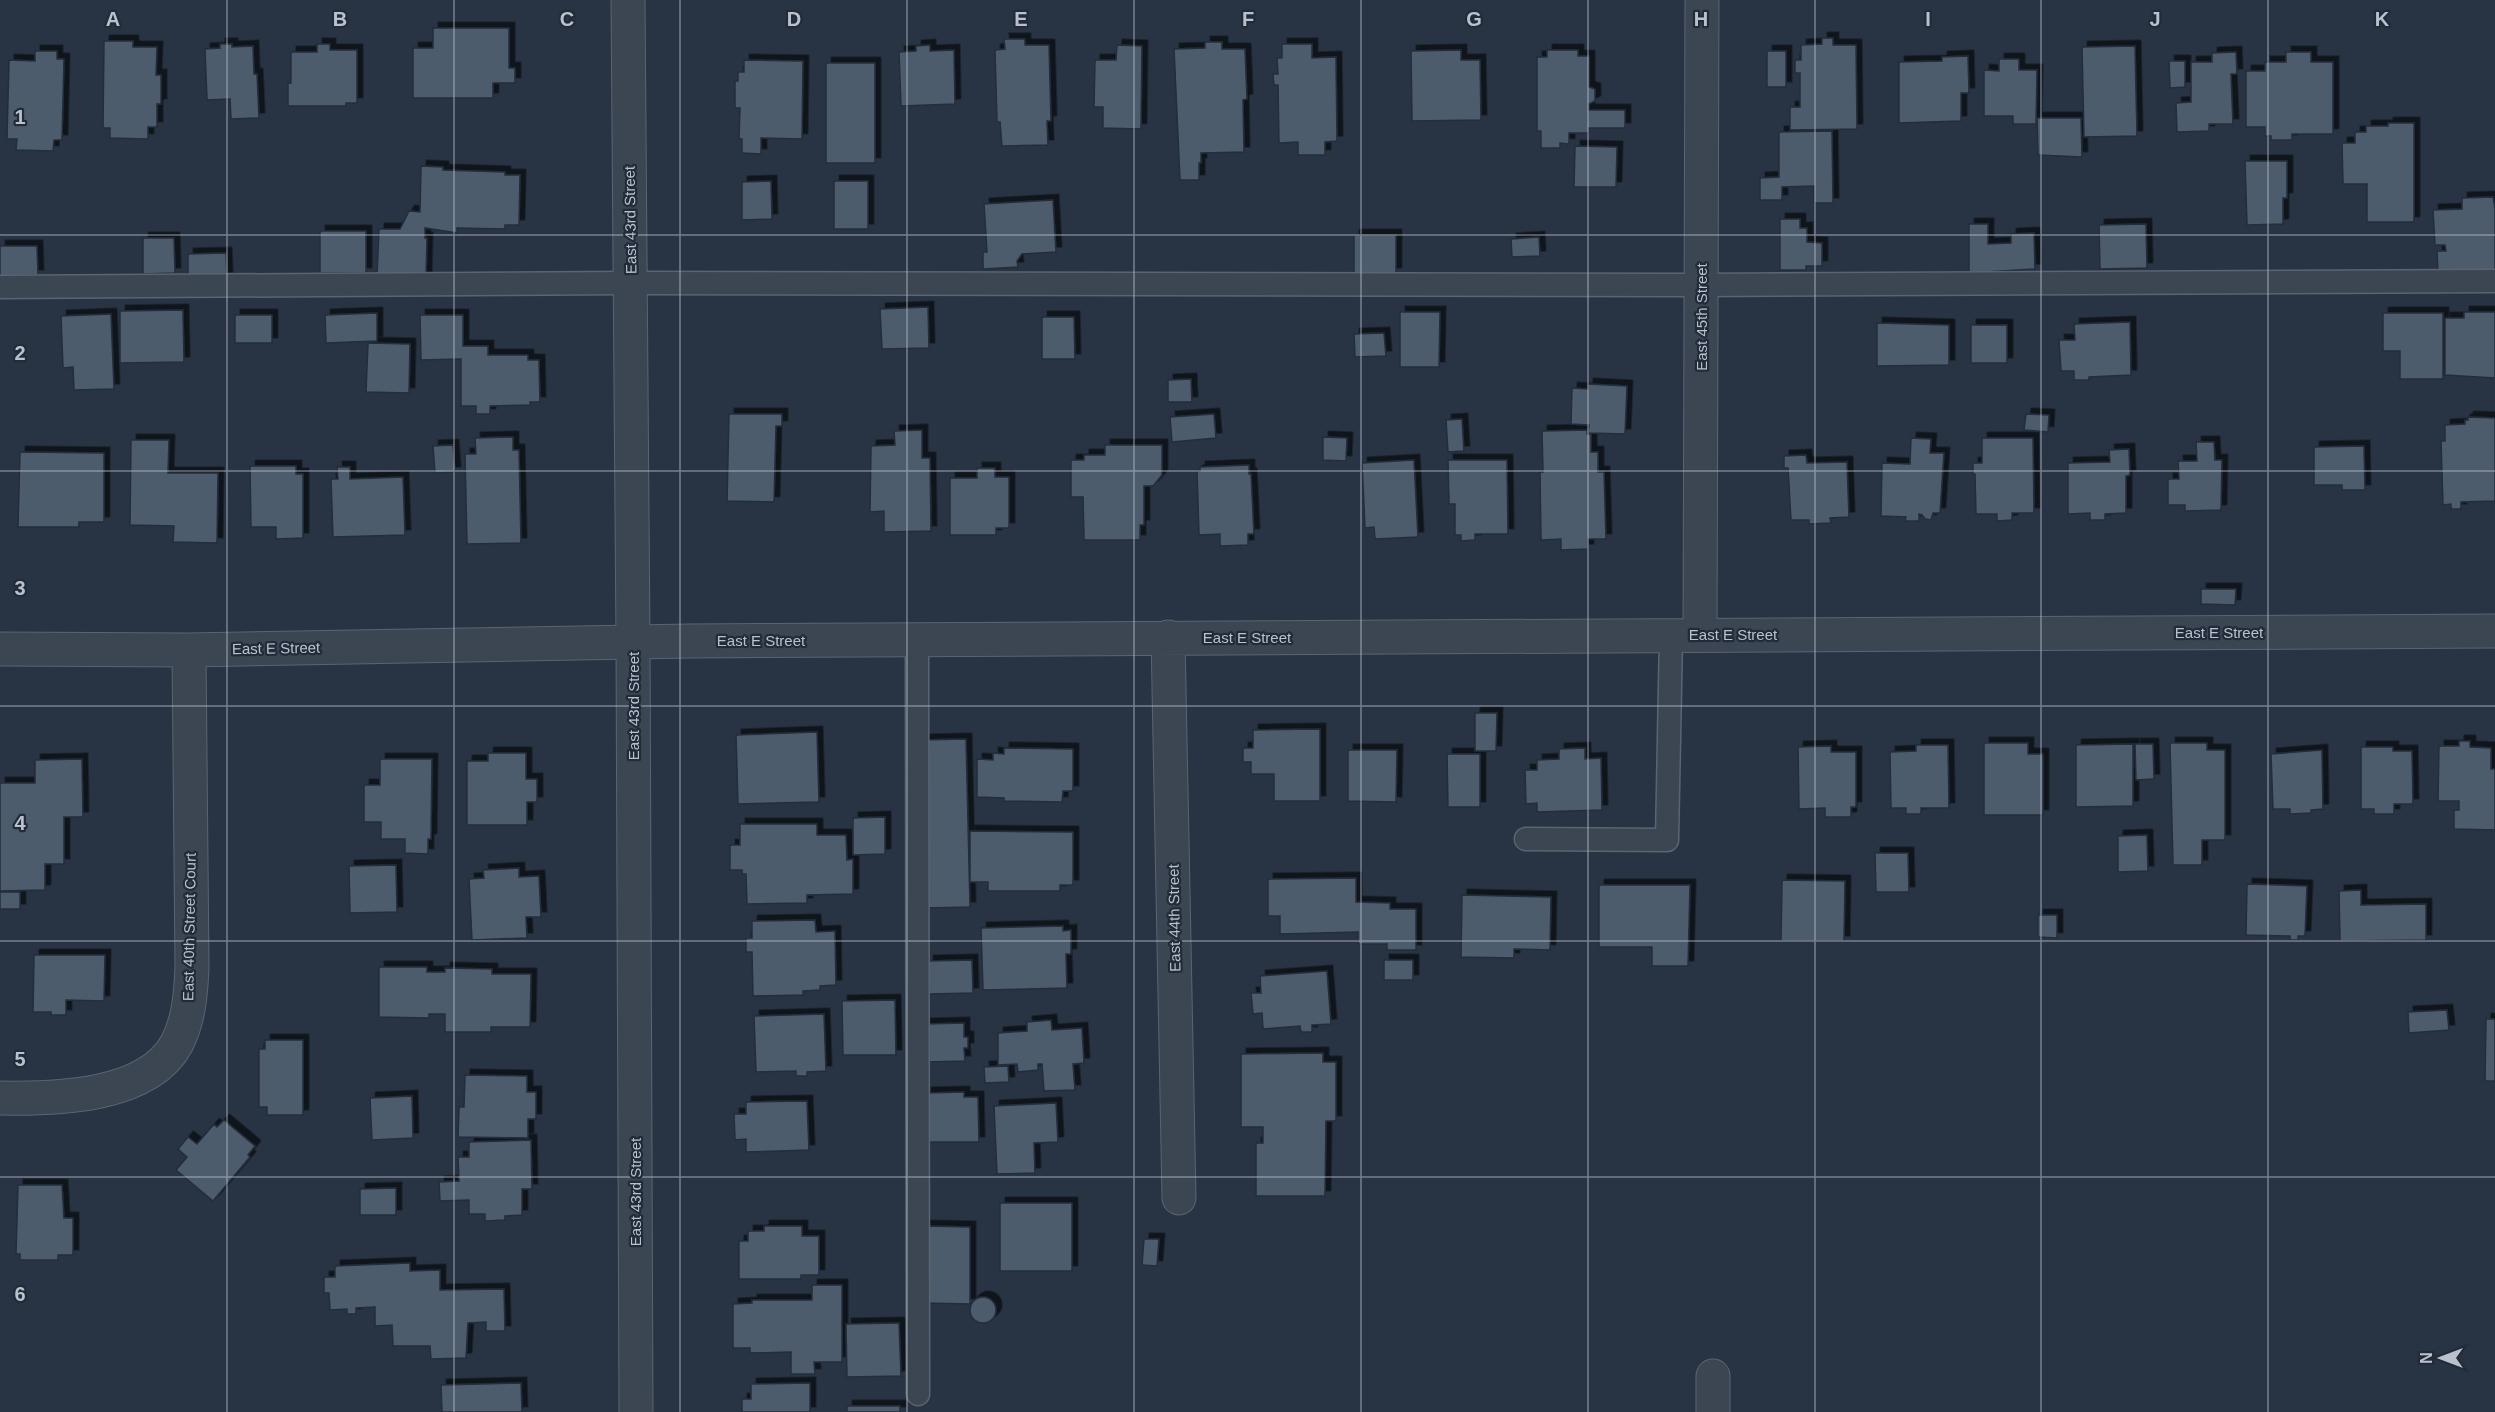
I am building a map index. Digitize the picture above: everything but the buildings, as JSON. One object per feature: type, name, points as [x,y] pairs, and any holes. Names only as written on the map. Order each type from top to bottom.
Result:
[{"type":"street","name":"East 43rd Street","points":[[628,0],[636,1412]]},
{"type":"street","name":"East 45th Street","points":[[1686,634],[1701,285],[1702,0]]},
{"type":"street","name":"East E Street","points":[[0,649],[189,650],[633,641],[1168,637],[2495,631]]},
{"type":"street","name":"East 44th Street","points":[[1168,637],[1179,1198]]},
{"type":"street","name":"East 40th Street Court","points":[[0,1098],[79,1095],[131,1081],[156,1067],[168,1057],[182,1031],[191,988],[192,967],[189,650]]},
{"type":"street","points":[[1713,1376],[1713,1412]]},
{"type":"lane","points":[[0,287],[630,283],[1701,285],[2495,281]]},
{"type":"lane","name":"East 45th Street","points":[[1526,839],[1667,840],[1686,634]]},
{"type":"lane","points":[[917,639],[918,1395]]}]
